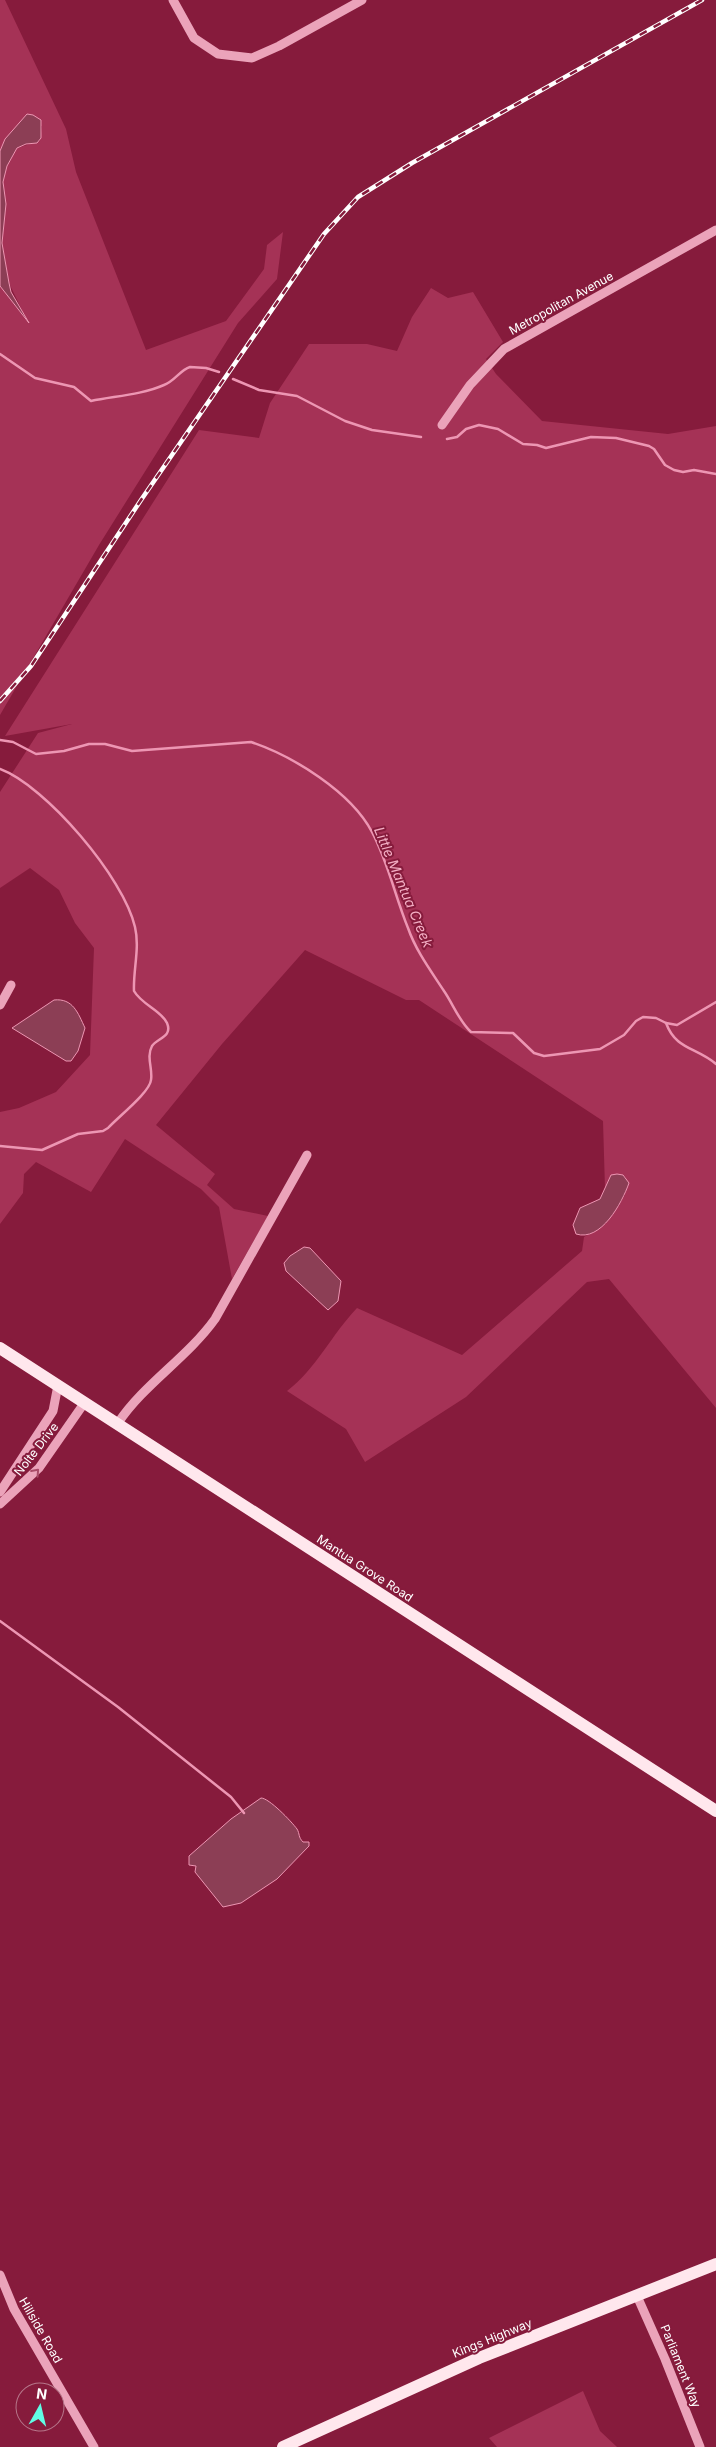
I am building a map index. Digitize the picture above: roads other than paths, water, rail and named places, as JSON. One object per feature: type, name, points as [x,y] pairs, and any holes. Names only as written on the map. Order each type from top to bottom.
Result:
[{"type":"main road","name":"Mantua Grove Road","points":[[0,1348],[716,1811]]},
{"type":"main road","name":"Kings Highway","points":[[283,2447],[479,2358],[716,2264]]},
{"type":"street","points":[[173,0],[194,38],[218,54],[252,58],[279,46],[362,0]]},
{"type":"street","name":"Metropolitan Avenue","points":[[442,425],[470,385],[504,349],[716,230]]},
{"type":"street","points":[[0,1005],[11,985]]},
{"type":"street","points":[[118,1423],[129,1407],[202,1337],[215,1319],[307,1155]]},
{"type":"street","name":"Nolte Drive","points":[[0,1492],[53,1411],[58,1385]]},
{"type":"street","name":"Nolte Drive","points":[[0,1504],[39,1468],[85,1402]]},
{"type":"street","name":"Hillside Road","points":[[0,2276],[14,2309],[94,2447]]},
{"type":"street","name":"Parliament Way","points":[[637,2296],[665,2359],[700,2447]]},
{"type":"waterway","points":[[0,354],[35,378],[74,387],[91,401],[155,388],[168,383],[190,367],[206,368],[219,372]]},
{"type":"waterway","points":[[233,379],[259,390],[297,396],[345,421],[372,430],[421,437]]},
{"type":"waterway","points":[[447,439],[457,437],[466,429],[479,425],[498,429],[523,444],[546,448],[591,437],[616,438],[649,446],[654,449],[665,465],[674,470],[683,472],[694,470],[716,474]]},
{"type":"waterway","name":"Little Mantua Creek","points":[[0,740],[13,742],[36,754],[64,751],[89,744],[105,744],[132,751],[251,742],[285,756],[302,766],[336,790],[350,803],[372,832],[383,855],[403,916],[415,945],[460,1018],[471,1032],[513,1033],[534,1053],[544,1056],[600,1049],[624,1035],[636,1021],[643,1017],[656,1018],[666,1023],[677,1025],[716,1002]]},
{"type":"waterway","points":[[0,769],[19,779],[39,794],[60,814],[81,836],[116,884],[128,907],[135,927],[137,943],[134,991],[137,996],[164,1018],[168,1028],[164,1037],[154,1043],[150,1050],[151,1080],[149,1085],[140,1098],[108,1128],[103,1131],[78,1134],[42,1150],[0,1146]]},
{"type":"waterway","name":"Little Mantua Creek","points":[[666,1023],[670,1032],[681,1043],[709,1058],[716,1064]]},
{"type":"waterway","points":[[0,1621],[118,1707],[231,1797],[244,1813]]},
{"type":"railway","points":[[0,701],[31,666],[141,500],[324,234],[358,197],[412,163],[702,0]]}]
